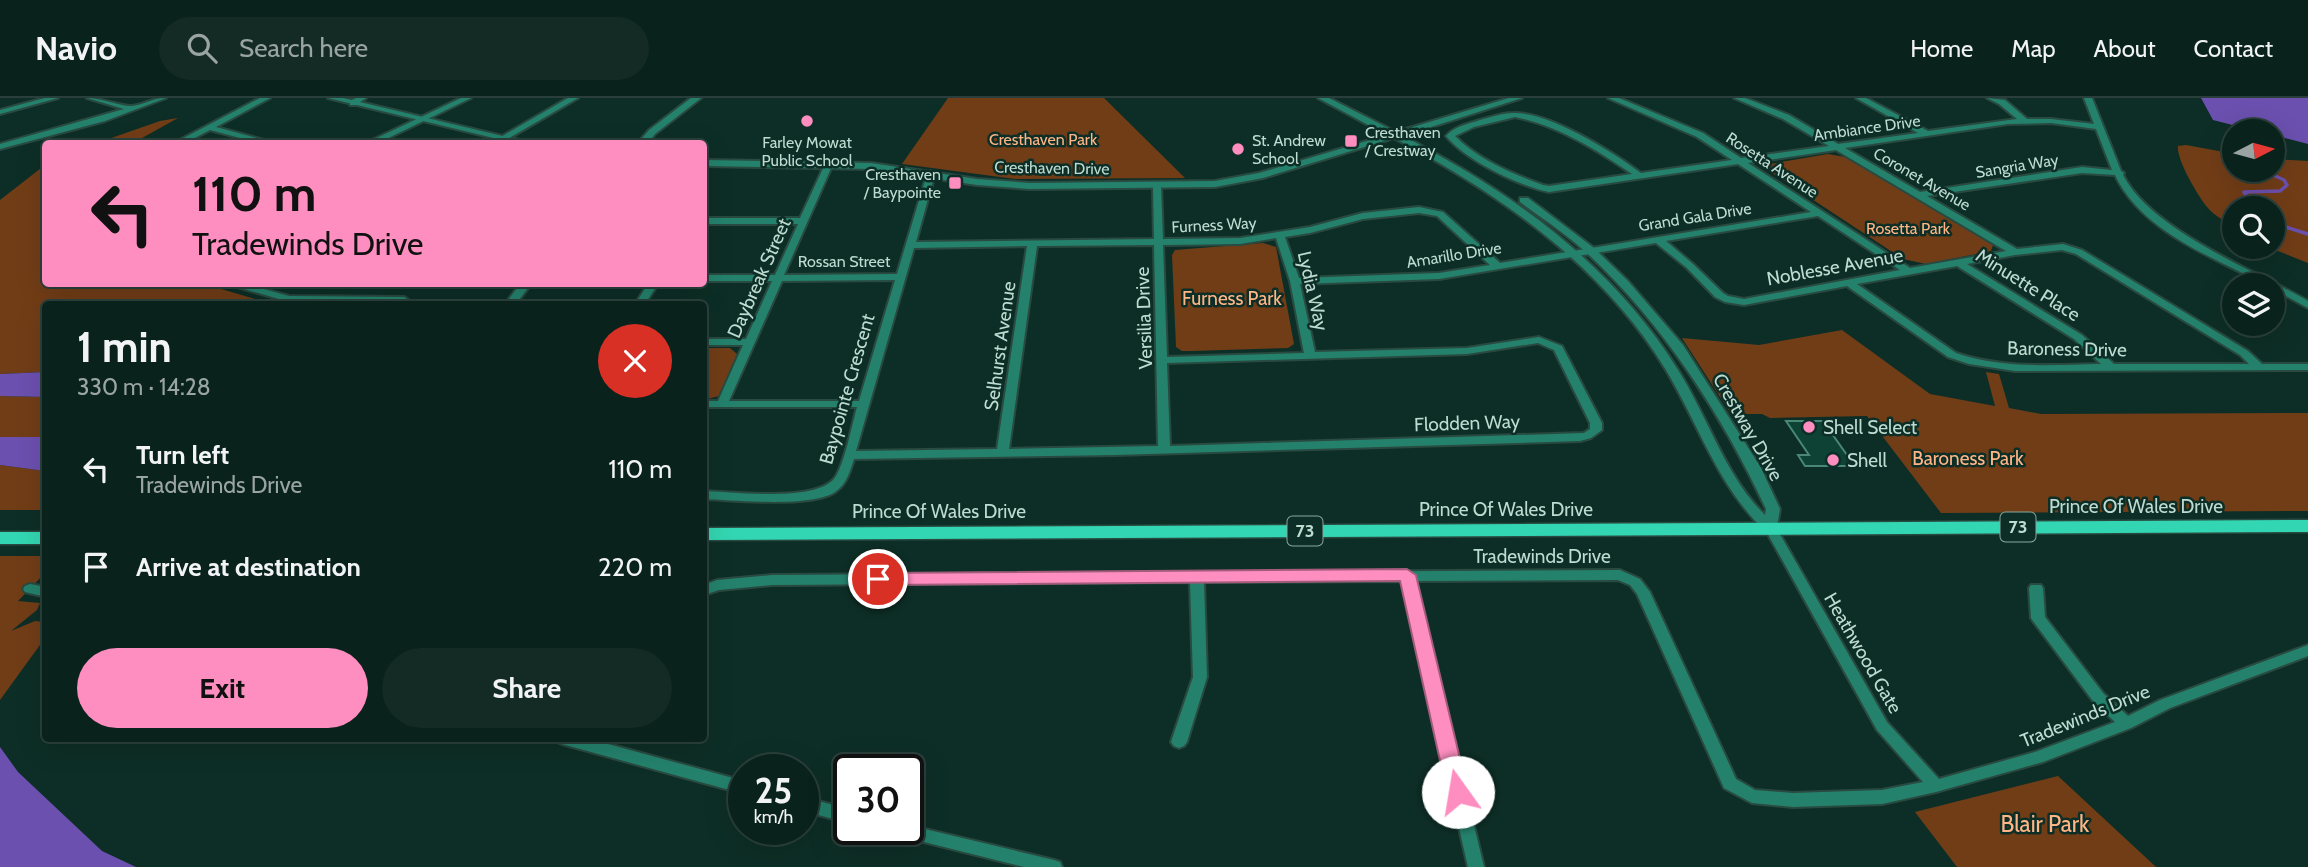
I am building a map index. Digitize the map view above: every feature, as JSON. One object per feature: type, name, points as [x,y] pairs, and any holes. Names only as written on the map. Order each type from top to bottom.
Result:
[{"type":"main road","name":"Prince Of Wales Drive","points":[[707,534],[2308,526]]},
{"type":"main road","points":[[0,538],[42,538]]},
{"type":"street","points":[[0,112],[54,98]]},
{"type":"street","points":[[91,98],[133,108]]},
{"type":"street","points":[[0,147],[162,98]]},
{"type":"street","points":[[184,140],[266,98]]},
{"type":"street","points":[[332,98],[357,100],[421,119],[513,140]]},
{"type":"street","points":[[376,140],[467,98]]},
{"type":"street","points":[[503,138],[574,98]]},
{"type":"street","points":[[639,140],[697,98]]},
{"type":"street","name":"Crestway Drive","points":[[1322,98],[1401,132],[1502,196],[1575,252],[1607,283],[1648,334],[1667,361],[1745,502],[1771,529]]},
{"type":"street","name":"Crestway Drive","points":[[1335,98],[1498,183],[1542,212],[1590,250],[1624,283],[1679,348],[1754,468],[1773,509],[1771,529]]},
{"type":"street","points":[[1401,132],[1498,98]]},
{"type":"street","points":[[1401,132],[1518,98]]},
{"type":"street","name":"Coronet Avenue","points":[[1738,98],[1786,117],[2015,252]]},
{"type":"street","points":[[1860,98],[1927,134]]},
{"type":"street","points":[[1991,98],[2002,102],[2024,121]]},
{"type":"street","points":[[2088,98],[2127,191],[2152,215],[2252,273]]},
{"type":"street","name":"Rosetta Avenue","points":[[1619,99],[1694,132],[1909,272]]},
{"type":"street","name":"Ambiance Drive","points":[[1640,176],[1600,148],[1518,115],[1504,116],[1466,127],[1450,136],[1460,145],[1536,188],[1549,189],[1741,162],[1836,147],[2024,121],[2100,127]]},
{"type":"street","points":[[208,127],[259,140]]},
{"type":"street","points":[[645,140],[652,132]]},
{"type":"street","name":"Cresthaven Drive","points":[[707,163],[884,167],[1030,186],[1215,184],[1259,176],[1401,132]]},
{"type":"street","name":"Daybreak Street","points":[[722,404],[828,166]]},
{"type":"street","name":"Sangria Way","points":[[1919,195],[2081,170],[2119,173]]},
{"type":"street","name":"Baypointe Crescent","points":[[707,495],[806,495],[826,491],[836,485],[843,475],[931,174]]},
{"type":"street","name":"Versilia Drive","points":[[1157,186],[1164,360],[1164,449]]},
{"type":"street","name":"Furness Way","points":[[910,245],[1240,241],[1280,236],[1363,216],[1428,210],[1440,214],[1496,265]]},
{"type":"street","name":"Grand Gala Drive","points":[[1575,252],[1820,213]]},
{"type":"street","points":[[707,221],[803,221]]},
{"type":"street","name":"Lydia Way","points":[[1280,236],[1295,281],[1310,355]]},
{"type":"street","name":"Noblesse Avenue","points":[[1657,239],[1725,299],[1744,302],[2015,252],[2063,247],[2074,249],[2244,353],[2259,367]]},
{"type":"street","name":"Selhurst Avenue","points":[[1003,452],[1032,245]]},
{"type":"street","name":"Amarillo Drive","points":[[1295,281],[1416,278],[1575,252]]},
{"type":"street","name":"Minuette Place","points":[[1958,262],[2078,337],[2109,368]]},
{"type":"street","name":"Rossan Street","points":[[707,278],[900,277]]},
{"type":"street","name":"Baroness Drive","points":[[1849,283],[1958,358],[2014,368],[2308,367]]},
{"type":"street","points":[[247,287],[289,299],[405,301]]},
{"type":"street","points":[[512,301],[524,287]]},
{"type":"street","points":[[2285,292],[2308,305]]},
{"type":"street","name":"Flodden Way","points":[[849,455],[1580,437],[1596,430],[1596,423],[1558,348],[1546,341],[1467,351],[1164,360]]},
{"type":"street","points":[[707,342],[749,342]]},
{"type":"street","points":[[707,404],[863,404]]},
{"type":"street","name":"Heathwood Gate","points":[[1771,529],[1882,726],[1936,786]]},
{"type":"street","points":[[1407,575],[1476,867]]},
{"type":"street","name":"Tradewinds Drive","points":[[707,589],[717,585],[772,579],[1620,575],[1635,582],[1643,592],[1730,783],[1752,796],[1793,800],[1882,797],[1936,786],[2038,758],[2126,724],[2165,704],[2308,650]]},
{"type":"street","points":[[1179,742],[1200,677],[1197,576]]},
{"type":"street","points":[[2036,588],[2038,618],[2098,697],[2126,724]]},
{"type":"street","points":[[30,589],[42,591]]},
{"type":"street","points":[[583,742],[728,783]]},
{"type":"street","points":[[924,835],[1054,867]]},
{"type":"green space","name":"Cresthaven Park","points":[[948,98],[1104,98],[1185,178],[1015,179],[902,164]]},
{"type":"green space","points":[[178,118],[139,140],[106,140],[160,121]]},
{"type":"green space","points":[[2178,146],[2222,152],[2222,182],[2286,182],[2286,160],[2308,161],[2308,263],[2285,254],[2285,196],[2222,196],[2222,220],[2204,203],[2194,187],[2184,169]]},
{"type":"green space","name":"Rosetta Park","points":[[1828,154],[1845,157],[1993,245],[1991,251],[1926,264],[1903,259],[1763,167]]},
{"type":"green space","points":[[42,167],[42,287],[214,287],[262,301],[42,301],[42,372],[0,374],[0,200]]},
{"type":"green space","name":"Furness Park","points":[[1263,243],[1276,247],[1294,344],[1288,348],[1191,351],[1182,351],[1176,347],[1172,255],[1175,250]]},
{"type":"green space","name":"Baroness Park","points":[[1842,330],[1930,394],[1995,406],[1986,372],[1999,374],[2009,408],[2041,414],[2308,413],[2308,511],[1941,513],[1867,416],[1770,418],[1762,414],[1731,414],[1682,338],[1759,345]]},
{"type":"green space","points":[[707,348],[730,348],[737,354],[719,396],[707,399]]},
{"type":"green space","points":[[0,396],[42,397],[42,437],[0,437]]},
{"type":"green space","points":[[0,465],[42,471],[42,510],[0,510]]},
{"type":"green space","points":[[0,556],[42,556],[42,576],[18,601],[40,603],[37,610],[11,631],[35,621],[42,622],[42,642],[0,700]]},
{"type":"green space","name":"Blair Park","points":[[2058,776],[2156,867],[1957,867],[1915,812]]},
{"type":"shaded area","points":[[2201,98],[2308,98],[2308,144],[2286,138],[2286,119],[2222,119],[2222,122],[2213,120]]},
{"type":"shaded area","points":[[42,372],[42,397],[0,396],[0,374]]},
{"type":"shaded area","points":[[0,437],[42,437],[42,471],[0,465]]},
{"type":"shaded area","points":[[0,747],[18,772],[102,851],[136,867],[0,867]]},
{"type":"building","points":[[1786,421],[1823,421],[1847,455],[1860,455],[1869,466],[1805,466],[1798,455],[1809,455]]},
{"type":"waterway","points":[[2246,196],[2244,192],[2280,191],[2287,185],[2285,182]]},
{"type":"waterway","points":[[2285,227],[2308,234]]},
{"type":"place","name":"Farley Mowat Public School","points":[[807,121]]},
{"type":"place","name":"Cresthaven / Crestway","points":[[1351,141]]},
{"type":"place","name":"St. Andrew School","points":[[1238,149]]},
{"type":"place","name":"Cresthaven / Baypointe","points":[[955,183]]},
{"type":"place","name":"Shell Select","points":[[1809,427]]},
{"type":"place","name":"Shell","points":[[1833,460]]},
{"type":"route","points":[[878,579],[1407,575],[1458,792]]}]
